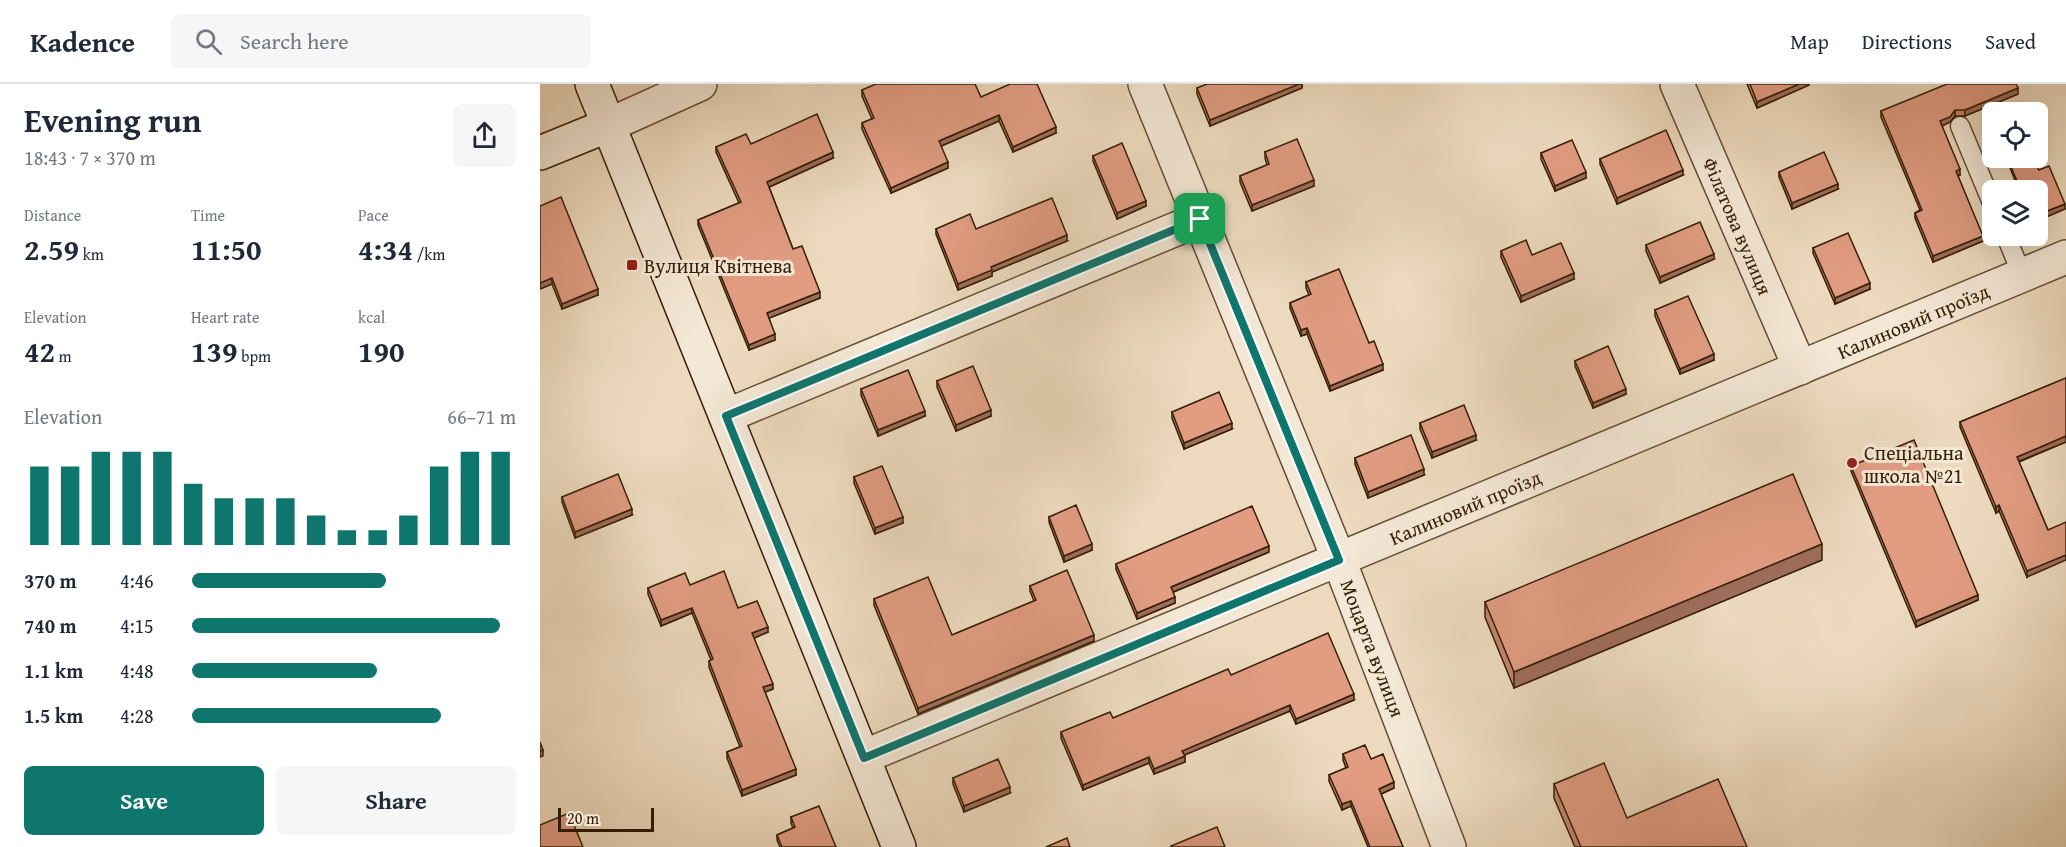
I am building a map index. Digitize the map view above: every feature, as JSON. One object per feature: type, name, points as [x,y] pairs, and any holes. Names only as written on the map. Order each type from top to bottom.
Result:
[{"type":"street","points":[[592,84],[899,847]]},
{"type":"street","points":[[540,153],[700,84]]},
{"type":"street","name":"Моцарта вулиця","points":[[1144,84],[1339,560],[1449,847]]},
{"type":"street","name":"Філатова вулиця","points":[[1677,84],[1800,368]]},
{"type":"street","points":[[726,416],[1200,219]]},
{"type":"street","name":"Калиновий проїзд","points":[[864,758],[2066,257]]},
{"type":"lane","points":[[1960,126],[1982,180]]},
{"type":"lane","points":[[2010,246],[2022,275]]},
{"type":"building","points":[[876,84],[975,84],[981,97],[1010,84],[1037,84],[1056,127],[1013,147],[999,115],[939,141],[948,162],[891,188],[862,123],[874,118],[862,90]]},
{"type":"building","points":[[1207,84],[1299,84],[1210,120],[1197,88]]},
{"type":"building","points":[[1750,84],[1799,84],[1757,102]]},
{"type":"building","points":[[1947,84],[2016,84],[2018,88],[1965,110],[1955,110],[1950,117],[1940,121],[1960,169],[1956,171],[1982,236],[1933,256],[1915,213],[1922,210],[1881,111]]},
{"type":"building","points":[[817,114],[833,152],[767,182],[793,249],[802,246],[820,292],[767,313],[775,334],[749,345],[698,220],[741,202],[716,147],[746,134],[751,144]]},
{"type":"building","points":[[1666,130],[1683,170],[1617,198],[1600,159]]},
{"type":"building","points":[[1297,139],[1314,180],[1252,205],[1240,176],[1269,164],[1265,152]]},
{"type":"building","points":[[1572,140],[1586,172],[1555,186],[1541,153]]},
{"type":"building","points":[[1122,143],[1146,201],[1117,213],[1093,156]]},
{"type":"building","points":[[1824,152],[1838,184],[1792,203],[1779,172]]},
{"type":"building","points":[[2049,166],[2065,204],[2048,211],[2048,180],[2017,180],[2011,168],[2038,168],[2039,170]]},
{"type":"building","points":[[561,197],[598,289],[562,304],[552,278],[540,283],[540,206]]},
{"type":"building","points":[[1052,198],[1067,235],[991,267],[992,270],[958,284],[936,229],[970,214],[976,229]]},
{"type":"building","points":[[1700,222],[1714,254],[1660,277],[1646,245]]},
{"type":"building","points":[[1848,233],[1870,283],[1835,298],[1813,248]]},
{"type":"building","points":[[1526,240],[1532,255],[1561,243],[1574,273],[1521,296],[1501,251]]},
{"type":"building","points":[[1339,269],[1369,343],[1374,341],[1383,364],[1330,386],[1307,328],[1301,330],[1290,303],[1311,294],[1306,282]]},
{"type":"building","points":[[1688,296],[1714,354],[1680,369],[1655,310]]},
{"type":"building","points":[[1608,346],[1626,389],[1593,403],[1575,361]]},
{"type":"building","points":[[973,366],[991,410],[956,425],[937,381]]},
{"type":"building","points":[[908,370],[925,411],[878,430],[861,389]]},
{"type":"building","points":[[2066,378],[2066,436],[2017,457],[2048,530],[2066,522],[2066,555],[2027,571],[1999,505],[1996,507],[1960,422]]},
{"type":"building","points":[[1219,392],[1232,423],[1184,443],[1172,412]]},
{"type":"building","points":[[1464,405],[1476,435],[1432,452],[1420,423]]},
{"type":"building","points":[[1411,435],[1424,469],[1368,492],[1355,458]]},
{"type":"building","points":[[1914,440],[1978,595],[1916,621],[1851,466]]},
{"type":"building","points":[[882,466],[903,517],[875,528],[854,477]]},
{"type":"building","points":[[618,474],[632,509],[575,532],[562,497]]},
{"type":"building","points":[[1793,474],[1822,544],[1514,672],[1485,602]]},
{"type":"building","points":[[1076,505],[1092,544],[1064,556],[1049,517]]},
{"type":"building","points":[[1252,506],[1269,546],[1171,587],[1175,597],[1137,613],[1116,564]]},
{"type":"building","points":[[1067,570],[1094,635],[918,708],[874,599],[928,577],[952,635],[1036,600],[1030,586]]},
{"type":"building","points":[[724,571],[738,608],[757,601],[768,627],[752,633],[773,684],[763,687],[796,769],[742,790],[727,752],[742,746],[709,661],[713,659],[692,608],[661,620],[648,588],[685,573],[690,585]]},
{"type":"building","points":[[1328,633],[1354,694],[1296,719],[1290,705],[1182,751],[1185,756],[1154,769],[1149,757],[1083,785],[1061,732],[1110,712],[1113,718],[1228,669],[1231,675]]},
{"type":"building","points":[[1365,745],[1371,759],[1383,754],[1394,782],[1379,789],[1403,847],[1370,847],[1351,801],[1342,804],[1329,775],[1348,767],[1343,754]]},
{"type":"building","points":[[998,759],[1010,787],[964,806],[953,778]]},
{"type":"building","points":[[1604,763],[1627,818],[1718,779],[1747,847],[1581,847],[1554,784]]},
{"type":"building","points":[[819,806],[836,847],[782,847],[777,835],[795,827],[791,817]]},
{"type":"building","points":[[569,813],[583,847],[540,847],[540,825]]},
{"type":"building","points":[[1217,827],[1225,847],[1171,847],[1171,846]]},
{"type":"building","points":[[1067,838],[1070,847],[1046,847]]},
{"type":"place","name":"Вулиця Квітнева","points":[[632,265]]},
{"type":"place","name":"Спеціальна школа №21","points":[[1852,463]]},
{"type":"route","points":[[1200,219],[1339,560],[864,758],[726,416],[1200,219]]}]
